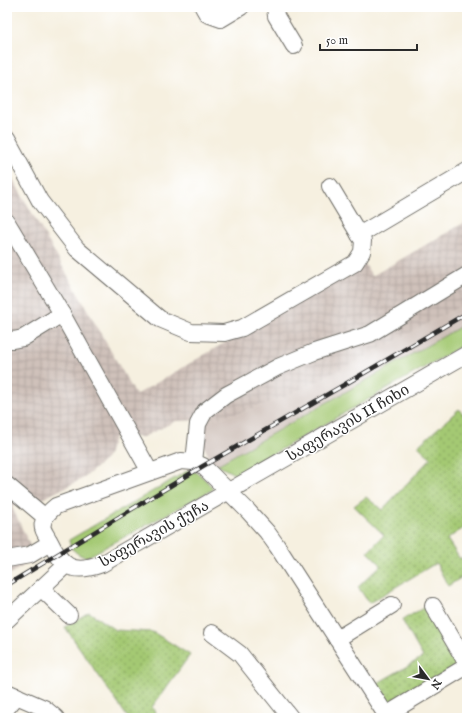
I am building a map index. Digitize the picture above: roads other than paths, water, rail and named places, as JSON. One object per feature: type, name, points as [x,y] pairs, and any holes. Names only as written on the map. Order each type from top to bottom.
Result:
[{"type":"street","points":[[203,7],[207,14],[221,19],[241,7]]},
{"type":"street","points":[[275,7],[276,16],[294,46]]},
{"type":"street","points":[[7,140],[40,201],[77,249],[160,319],[191,332],[224,333],[242,328],[355,263],[362,252],[363,241],[330,186]]},
{"type":"street","points":[[359,235],[467,171]]},
{"type":"street","points":[[7,222],[62,314],[150,472]]},
{"type":"street","points":[[194,462],[198,424],[205,411],[226,394],[278,367],[314,352],[370,334],[467,275]]},
{"type":"street","points":[[7,339],[13,340],[23,338],[62,314]]},
{"type":"street","name":"საფერავის II ჩიხი","points":[[230,492],[467,354]]},
{"type":"street","points":[[7,620],[66,565],[57,554],[43,529],[42,523],[45,517],[56,506],[181,461],[194,462],[203,466],[248,511],[277,546],[387,716],[467,665],[433,606]]},
{"type":"street","points":[[7,485],[45,517]]},
{"type":"street","name":"საფერავის ქუჩა","points":[[66,565],[73,569],[81,569],[102,564],[230,492]]},
{"type":"street","points":[[9,560],[30,555],[50,543]]},
{"type":"street","points":[[41,588],[69,616]]},
{"type":"street","points":[[337,639],[392,605]]},
{"type":"street","points":[[212,633],[240,654],[291,718]]},
{"type":"street","points":[[10,699],[44,708],[56,718]]},
{"type":"railway","points":[[7,585],[203,466],[467,313]]}]
